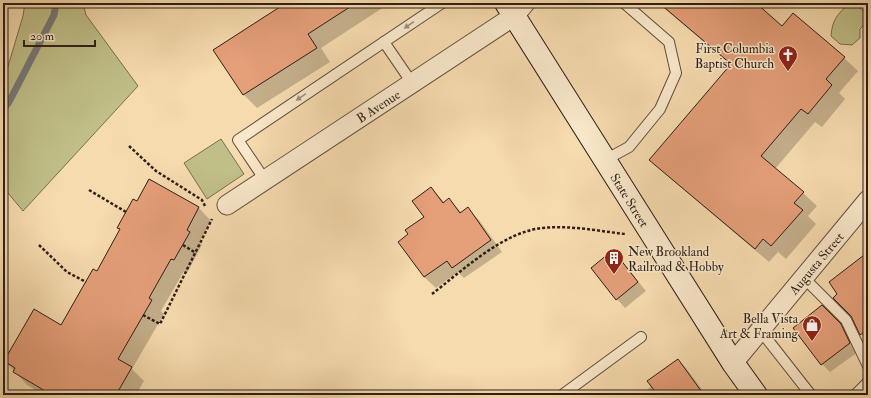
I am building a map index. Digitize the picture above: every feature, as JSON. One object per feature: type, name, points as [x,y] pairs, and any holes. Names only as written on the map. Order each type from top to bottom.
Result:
[{"type":"main road","name":"State Street","points":[[515,7],[605,160],[733,363],[756,395]]},
{"type":"street","name":"B Avenue","points":[[227,204],[412,83],[515,7]]},
{"type":"street","name":"Augusta Street","points":[[733,363],[868,200]]},
{"type":"lane","points":[[265,180],[238,140],[442,3]]},
{"type":"lane","points":[[605,160],[629,147],[660,109],[676,73],[669,42],[624,3]]},
{"type":"lane","points":[[384,42],[412,83]]},
{"type":"lane","points":[[803,277],[846,320],[868,366]]},
{"type":"lane","points":[[760,330],[811,395]]},
{"type":"lane","points":[[562,395],[641,337]]},
{"type":"lane","points":[[855,395],[868,382]]},
{"type":"path","points":[[129,146],[156,171],[202,200],[205,207]]},
{"type":"path","points":[[89,190],[126,212]]},
{"type":"path","points":[[143,316],[160,324],[212,220],[209,213]]},
{"type":"path","points":[[432,294],[484,254],[512,236],[542,228],[566,228],[653,236]]},
{"type":"path","points":[[39,245],[67,272],[86,282]]},
{"type":"path","points":[[183,245],[196,253]]},
{"type":"shaded area","points":[[25,3],[83,3],[86,15],[138,86],[23,211],[3,187],[3,83],[23,16]]},
{"type":"shaded area","points":[[849,4],[856,4],[866,14],[867,22],[860,29],[860,38],[852,45],[840,44],[831,36],[836,18]]},
{"type":"shaded area","points":[[221,139],[244,174],[207,199],[184,163]]},
{"type":"building","points":[[286,3],[356,3],[308,34],[317,48],[243,95],[213,50]]},
{"type":"building","points":[[659,3],[756,3],[782,26],[793,13],[845,57],[826,79],[832,85],[808,114],[801,109],[761,156],[804,192],[794,203],[803,210],[771,246],[763,239],[755,249],[649,160],[731,64]]},
{"type":"building","points":[[149,179],[199,207],[187,230],[190,232],[174,260],[171,259],[149,298],[152,300],[118,359],[132,367],[116,395],[52,395],[13,372],[15,368],[4,361],[34,309],[61,325],[93,269],[97,271],[120,229],[117,228],[133,199],[137,201]]},
{"type":"building","points":[[431,187],[443,203],[449,198],[460,213],[468,207],[491,240],[452,268],[447,261],[424,277],[398,242],[408,234],[405,230],[424,217],[412,201]]},
{"type":"building","name":"New Brookland Railroad & Hobby","points":[[613,250],[638,282],[616,300],[591,268]]},
{"type":"building","points":[[868,252],[868,329],[860,335],[851,316],[833,298],[837,294],[829,282]]},
{"type":"building","points":[[822,305],[841,324],[850,343],[821,365],[793,328]]},
{"type":"building","points":[[678,359],[704,395],[658,395],[647,381]]},
{"type":"waterway","points":[[3,109],[9,102],[54,15],[56,3]]},
{"type":"place","name":"First Columbia Baptist Church","points":[[788,72]]},
{"type":"place","name":"New Brookland Railroad & Hobby","points":[[614,275]]},
{"type":"place","name":"Bella Vista Art & Framing","points":[[812,342]]}]
